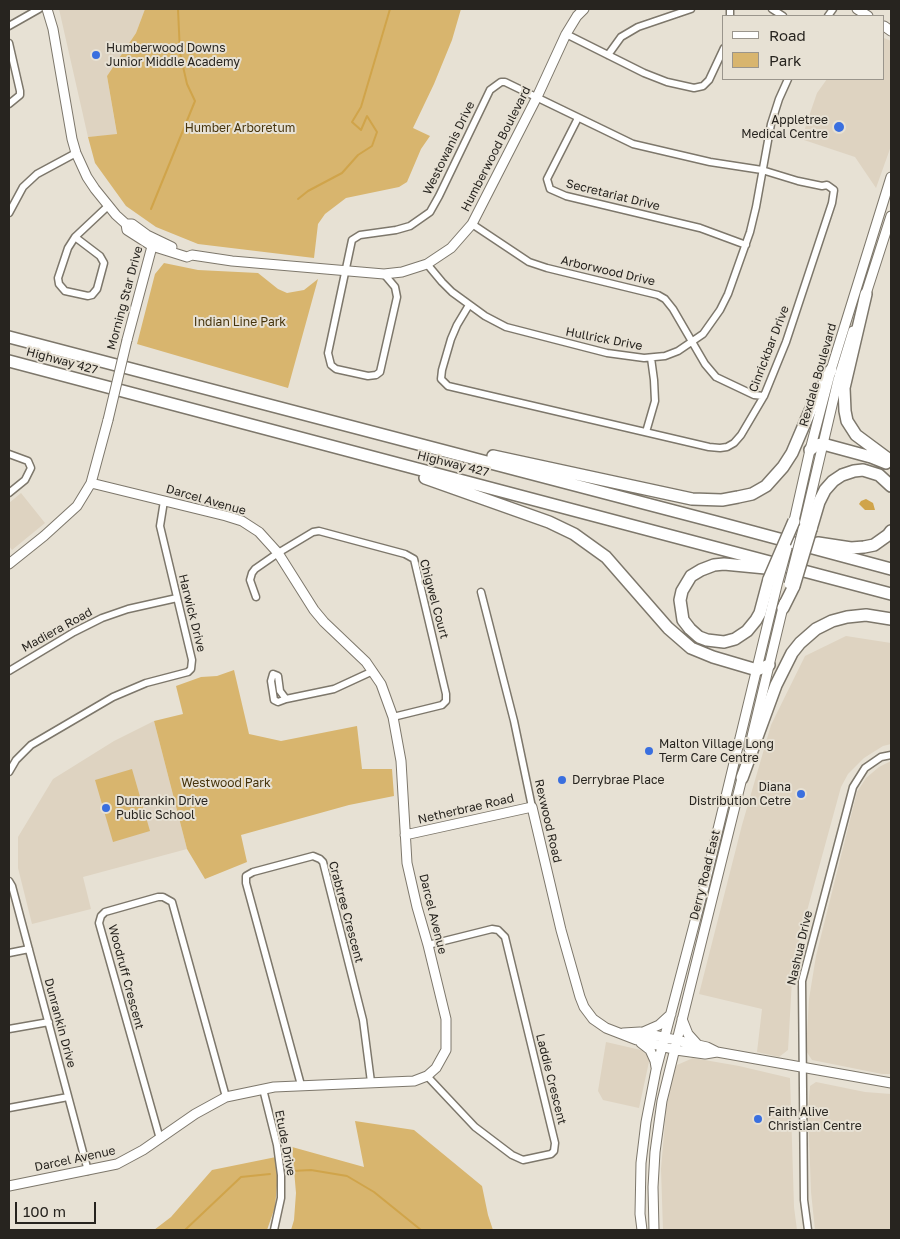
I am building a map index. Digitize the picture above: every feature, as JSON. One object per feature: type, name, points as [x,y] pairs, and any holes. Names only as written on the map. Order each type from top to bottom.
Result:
[{"type":"highway","points":[[866,294],[844,388],[845,411],[847,421],[856,435],[891,461]]},
{"type":"highway","name":"Highway 427","points":[[9,337],[891,569]]},
{"type":"highway","name":"Highway 427","points":[[9,361],[891,594]]},
{"type":"highway","points":[[408,441],[441,445],[692,499],[722,500],[752,494],[775,478],[792,453],[830,370]]},
{"type":"highway","points":[[810,450],[823,444],[871,456],[891,467]]},
{"type":"highway","points":[[355,453],[549,522],[574,534],[593,546],[616,567],[637,594],[684,643],[712,657],[757,670],[769,665]]},
{"type":"highway","points":[[783,608],[807,529],[825,490],[842,474],[854,470],[863,470],[879,475],[891,486]]},
{"type":"highway","points":[[794,521],[774,580],[760,613],[747,631],[724,642],[707,640],[699,637],[683,620],[680,600],[682,591],[692,576],[714,565],[724,564],[808,572]]},
{"type":"highway","points":[[765,536],[777,536],[851,548],[874,545],[891,531]]},
{"type":"highway","points":[[742,778],[776,686],[792,653],[800,643],[816,629],[832,621],[847,617],[866,615],[891,619]]},
{"type":"street","points":[[9,26],[39,9]]},
{"type":"street","name":"Humberwood Boulevard","points":[[47,9],[53,29],[76,153],[87,177],[108,206],[126,224],[127,230],[187,256],[384,274],[402,272],[427,264],[451,248],[472,224],[537,97],[566,34],[577,16],[584,9]]},
{"type":"street","points":[[608,55],[621,37],[638,26],[691,9]]},
{"type":"street","points":[[566,34],[667,82],[698,88],[709,80],[722,52]]},
{"type":"street","points":[[9,43],[20,95],[9,104]]},
{"type":"street","name":"Hullrick Drive","points":[[427,264],[442,282],[469,305],[506,327],[608,353],[651,358],[678,351],[703,334],[720,310],[728,294],[746,245],[756,206],[774,112],[788,80]]},
{"type":"street","name":"Westowanis Drive","points":[[345,270],[349,246],[355,236],[410,226],[430,212],[440,196],[494,85],[505,82],[537,97]]},
{"type":"street","name":"Cinrickbar Drive","points":[[469,305],[456,325],[444,362],[441,379],[448,386],[709,447],[727,447],[741,436],[764,396],[786,342],[834,194],[831,186],[798,181],[762,170],[710,162],[633,144],[537,97]]},
{"type":"street","name":"Secretariat Drive","points":[[578,118],[547,179],[550,189],[566,196],[700,228],[746,245]]},
{"type":"street","points":[[9,213],[23,187],[37,174],[76,153]]},
{"type":"street","name":"Rexdale Boulevard","points":[[794,521],[830,370],[891,177]]},
{"type":"street","points":[[75,237],[100,256],[104,263],[97,289],[92,295],[88,296],[65,291],[59,284],[58,278],[68,248],[75,237],[108,206]]},
{"type":"street","name":"Rexdale Boulevard","points":[[807,529],[823,444],[838,380],[891,216]]},
{"type":"street","name":"Arborwood Drive","points":[[472,224],[529,262],[658,295],[665,299],[673,309],[705,364],[716,377],[754,394],[764,396]]},
{"type":"street","name":"Morning Star Drive","points":[[10,560],[72,511],[91,483],[153,242]]},
{"type":"street","points":[[345,270],[328,353],[331,365],[336,369],[368,376],[376,375],[380,372],[396,302],[395,286],[402,272]]},
{"type":"street","points":[[384,274],[395,286]]},
{"type":"street","points":[[646,432],[655,402],[651,358]]},
{"type":"street","points":[[9,454],[28,461],[31,468],[25,480],[9,493]]},
{"type":"street","name":"Darcel Avenue","points":[[9,1186],[117,1164],[131,1158],[195,1114],[226,1097],[263,1089],[301,1085],[414,1081],[427,1076],[436,1068],[446,1050],[446,1019],[407,863],[401,761],[393,716],[381,684],[356,651],[324,622],[314,610],[278,553],[259,532],[242,521],[91,483]]},
{"type":"street","name":"Harwick Drive","points":[[9,772],[16,760],[31,744],[113,697],[128,689],[146,683],[188,672],[192,665],[192,660],[160,526],[164,501]]},
{"type":"street","name":"Chigwel Court","points":[[256,597],[250,580],[255,569],[309,533],[319,531],[406,554],[414,559],[446,694],[446,701],[442,705],[393,716]]},
{"type":"street","name":"Derry Road East","points":[[642,1230],[640,1214],[641,1163],[646,1122],[656,1070],[705,883],[757,670],[774,580]]},
{"type":"street","name":"Rexwood Road","points":[[481,592],[514,721],[561,930],[580,997],[584,1007],[593,1019],[606,1028],[696,1049],[704,1054],[717,1052],[891,1083]]},
{"type":"street","name":"Madiera Road","points":[[9,671],[95,621],[128,609],[177,598]]},
{"type":"street","name":"Derry Road East","points":[[654,1230],[653,1187],[655,1152],[662,1101],[783,608]]},
{"type":"street","points":[[286,699],[334,689],[372,671]]},
{"type":"street","name":"Nashua Drive","points":[[808,1230],[804,1200],[802,981],[853,787],[865,768],[881,757],[891,755]]},
{"type":"street","name":"Netherbrae Road","points":[[405,835],[532,807]]},
{"type":"street","name":"Crabtree Crescent","points":[[301,1085],[246,883],[246,876],[253,872],[313,856],[320,858],[323,862],[363,1020],[371,1082]]},
{"type":"street","name":"Dunrankin Drive","points":[[9,881],[12,886],[88,1170]]},
{"type":"street","name":"Woodruff Crescent","points":[[160,1139],[99,923],[101,916],[105,912],[158,897],[164,897],[172,902],[226,1097]]},
{"type":"street","name":"Laddie Crescent","points":[[427,1076],[475,1127],[512,1154],[523,1160],[551,1154],[554,1151],[555,1144],[505,937],[498,930],[492,929],[428,945]]},
{"type":"street","points":[[9,953],[29,950]]},
{"type":"street","points":[[656,1070],[655,1061],[650,1050],[638,1036],[660,1025],[671,1013]]},
{"type":"street","points":[[670,1067],[680,1058],[696,1049],[682,1019]]},
{"type":"street","points":[[9,1029],[49,1022]]},
{"type":"street","name":"Etude Drive","points":[[263,1089],[277,1145],[282,1175],[281,1198],[274,1230]]},
{"type":"street","points":[[9,1108],[68,1097]]},
{"type":"shaded area","name":"Humberwood Downs Junior Middle Academy","points":[[59,9],[145,9],[136,33],[107,76],[117,135],[88,137]]},
{"type":"shaded area","points":[[885,38],[891,41],[891,146],[876,188],[855,157],[804,140],[805,128],[817,93],[826,80],[885,80]]},
{"type":"shaded area","points":[[21,493],[45,523],[12,550],[9,546],[9,503]]},
{"type":"shaded area","points":[[866,499],[873,503],[875,510],[865,510],[859,504]]},
{"type":"shaded area","points":[[846,636],[891,643],[891,744],[883,746],[864,758],[848,774],[841,787],[793,962],[788,1050],[779,1057],[757,1052],[762,1009],[699,994],[742,825],[771,725],[805,656]]},
{"type":"shaded area","name":"Dunrankin Drive Public School","points":[[154,721],[187,849],[83,877],[91,909],[32,924],[18,868],[18,837],[53,779],[114,741]]},
{"type":"shaded area","points":[[891,761],[891,1074],[882,1074],[812,1060],[806,1051],[809,999],[816,956],[857,792],[866,778],[879,767]]},
{"type":"shaded area","points":[[606,1042],[641,1050],[650,1057],[639,1108],[603,1100],[598,1091]]},
{"type":"shaded area","points":[[693,1058],[790,1078],[794,1207],[797,1230],[663,1230],[661,1169],[666,1110],[673,1074],[677,1065]]},
{"type":"shaded area","points":[[816,1082],[865,1092],[891,1094],[891,1230],[815,1230],[811,1192],[808,1109],[810,1086]]},
{"type":"green space","name":"Humber Arboretum","points":[[145,9],[461,9],[452,40],[413,128],[430,136],[421,149],[407,182],[399,187],[346,198],[325,214],[318,224],[314,258],[198,244],[156,227],[126,206],[95,163],[88,137],[117,134],[107,76],[136,33]]},
{"type":"green space","name":"Indian Line Park","points":[[164,263],[198,270],[258,273],[278,289],[287,293],[304,290],[318,279],[288,388],[137,344],[155,274]]},
{"type":"green space","name":"Westwood Park","points":[[234,670],[249,734],[281,741],[357,726],[362,769],[392,769],[394,796],[349,805],[241,835],[247,862],[205,879],[187,849],[154,721],[183,714],[176,686],[201,677],[217,676]]},
{"type":"green space","points":[[132,769],[150,831],[113,842],[95,780]]},
{"type":"green space","points":[[355,1121],[414,1130],[482,1186],[493,1230],[291,1230],[294,1220],[296,1193],[292,1147],[364,1167]]},
{"type":"green space","points":[[276,1157],[278,1175],[275,1207],[267,1230],[154,1230],[171,1217],[212,1170]]},
{"type":"waterway","points":[[151,209],[195,101],[187,84],[180,53],[178,9]]},
{"type":"waterway","points":[[298,199],[308,191],[342,173],[358,155],[372,146],[377,132],[367,116],[361,130],[352,122],[361,107],[390,9]]},
{"type":"waterway","points":[[292,1171],[311,1170],[347,1176],[374,1192],[421,1230]]},
{"type":"waterway","points":[[185,1230],[241,1177],[270,1174]]},
{"type":"place","name":"Humberwood Downs Junior Middle Academy","points":[[96,55]]},
{"type":"place","name":"Appletree Medical Centre","points":[[839,127]]},
{"type":"place","name":"Malton Village Long Term Care Centre","points":[[649,751]]},
{"type":"place","name":"Derrybrae Place","points":[[562,780]]},
{"type":"place","name":"Diana Distribution Cetre","points":[[801,794]]},
{"type":"place","name":"Dunrankin Drive Public School","points":[[106,808]]},
{"type":"place","name":"Faith Alive Christian Centre","points":[[758,1119]]}]
